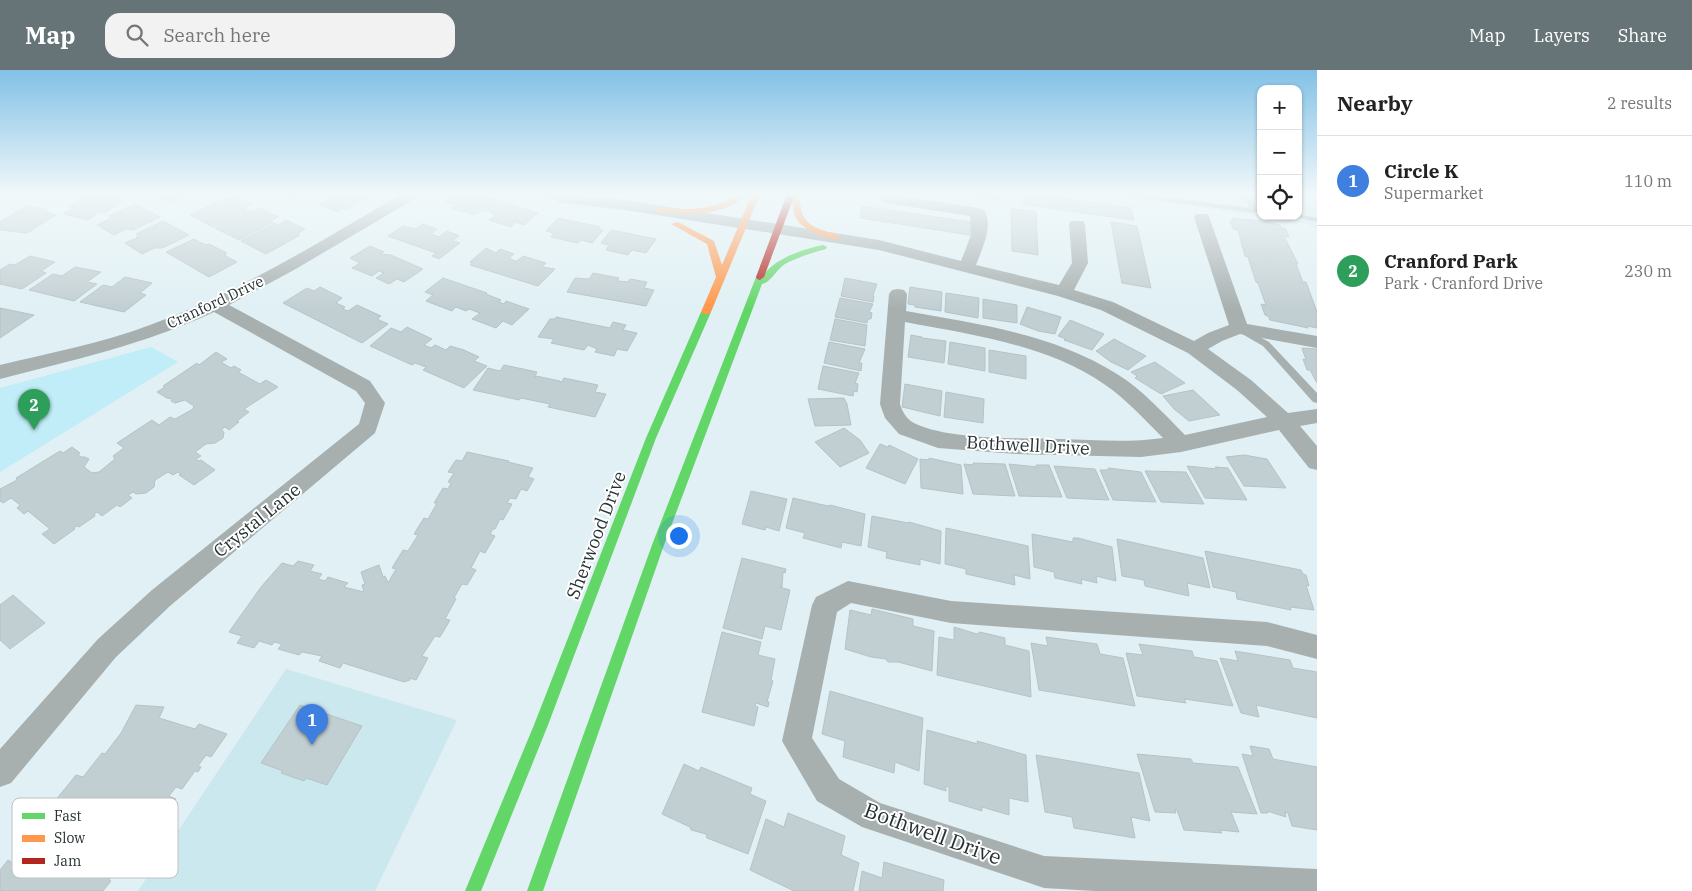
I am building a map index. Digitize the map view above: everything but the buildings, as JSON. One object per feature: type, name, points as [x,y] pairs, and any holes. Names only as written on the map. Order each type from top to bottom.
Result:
[{"type":"main road","points":[[691,232],[711,243],[721,278]]},
{"type":"main road","name":"Sherwood Drive","points":[[473,891],[548,707],[651,438],[739,232]]},
{"type":"main road","points":[[814,232],[829,242]]},
{"type":"main road","points":[[535,891],[687,466],[777,234]]},
{"type":"main road","points":[[748,307],[768,272],[774,266],[795,255],[829,242]]},
{"type":"main road","points":[[687,466],[694,419]]},
{"type":"main road","points":[[462,891],[486,858]]},
{"type":"street","name":"Cranford Drive","points":[[0,372],[158,329],[278,273],[348,232]]},
{"type":"street","points":[[774,232],[829,242],[872,256],[926,256],[1064,292],[1107,306],[1195,349],[1244,385],[1283,421],[1317,462]]},
{"type":"street","points":[[967,267],[979,232]]},
{"type":"street","points":[[1064,292],[1080,263],[1078,232]]},
{"type":"street","points":[[1207,232],[1239,328]]},
{"type":"street","name":"Bothwell Drive","points":[[898,294],[898,315],[890,404],[892,413],[906,429],[938,440],[1016,446],[1141,449],[1181,444],[1283,421],[1317,416]]},
{"type":"street","name":"Crystal Lane","points":[[0,772],[107,648],[161,598],[368,428],[375,403],[363,386],[214,304]]},
{"type":"street","points":[[898,315],[1005,336],[1065,355],[1111,379],[1142,404],[1181,444]]},
{"type":"street","points":[[1195,349],[1215,337],[1239,328],[1317,342]]},
{"type":"street","name":"Bothwell Drive","points":[[1317,647],[1267,634],[951,612],[848,592],[824,605],[797,741],[828,790],[873,816],[1044,872],[1317,886]]},
{"type":"lane","points":[[1239,328],[1266,344],[1317,399]]},
{"type":"shaded area","points":[[151,347],[178,362],[0,472],[0,388]]},
{"type":"shaded area","points":[[286,669],[457,720],[375,891],[138,891],[147,878],[178,878],[178,831]]},
{"type":"traffic: fast","points":[[762,282],[781,263],[797,255],[823,247]]},
{"type":"traffic: fast","points":[[535,891],[658,545],[760,277]]},
{"type":"traffic: fast","points":[[473,891],[541,725],[651,438],[706,312]]},
{"type":"traffic: slow","points":[[691,232],[711,243],[721,278]]},
{"type":"traffic: slow","points":[[706,312],[740,232]]},
{"type":"traffic: slow","points":[[823,232],[836,237]]},
{"type":"traffic: jam","points":[[760,277],[777,232]]},
{"type":"place","name":"Cranford Park","points":[[34,430]]},
{"type":"place","name":"Circle K","points":[[312,745]]}]
